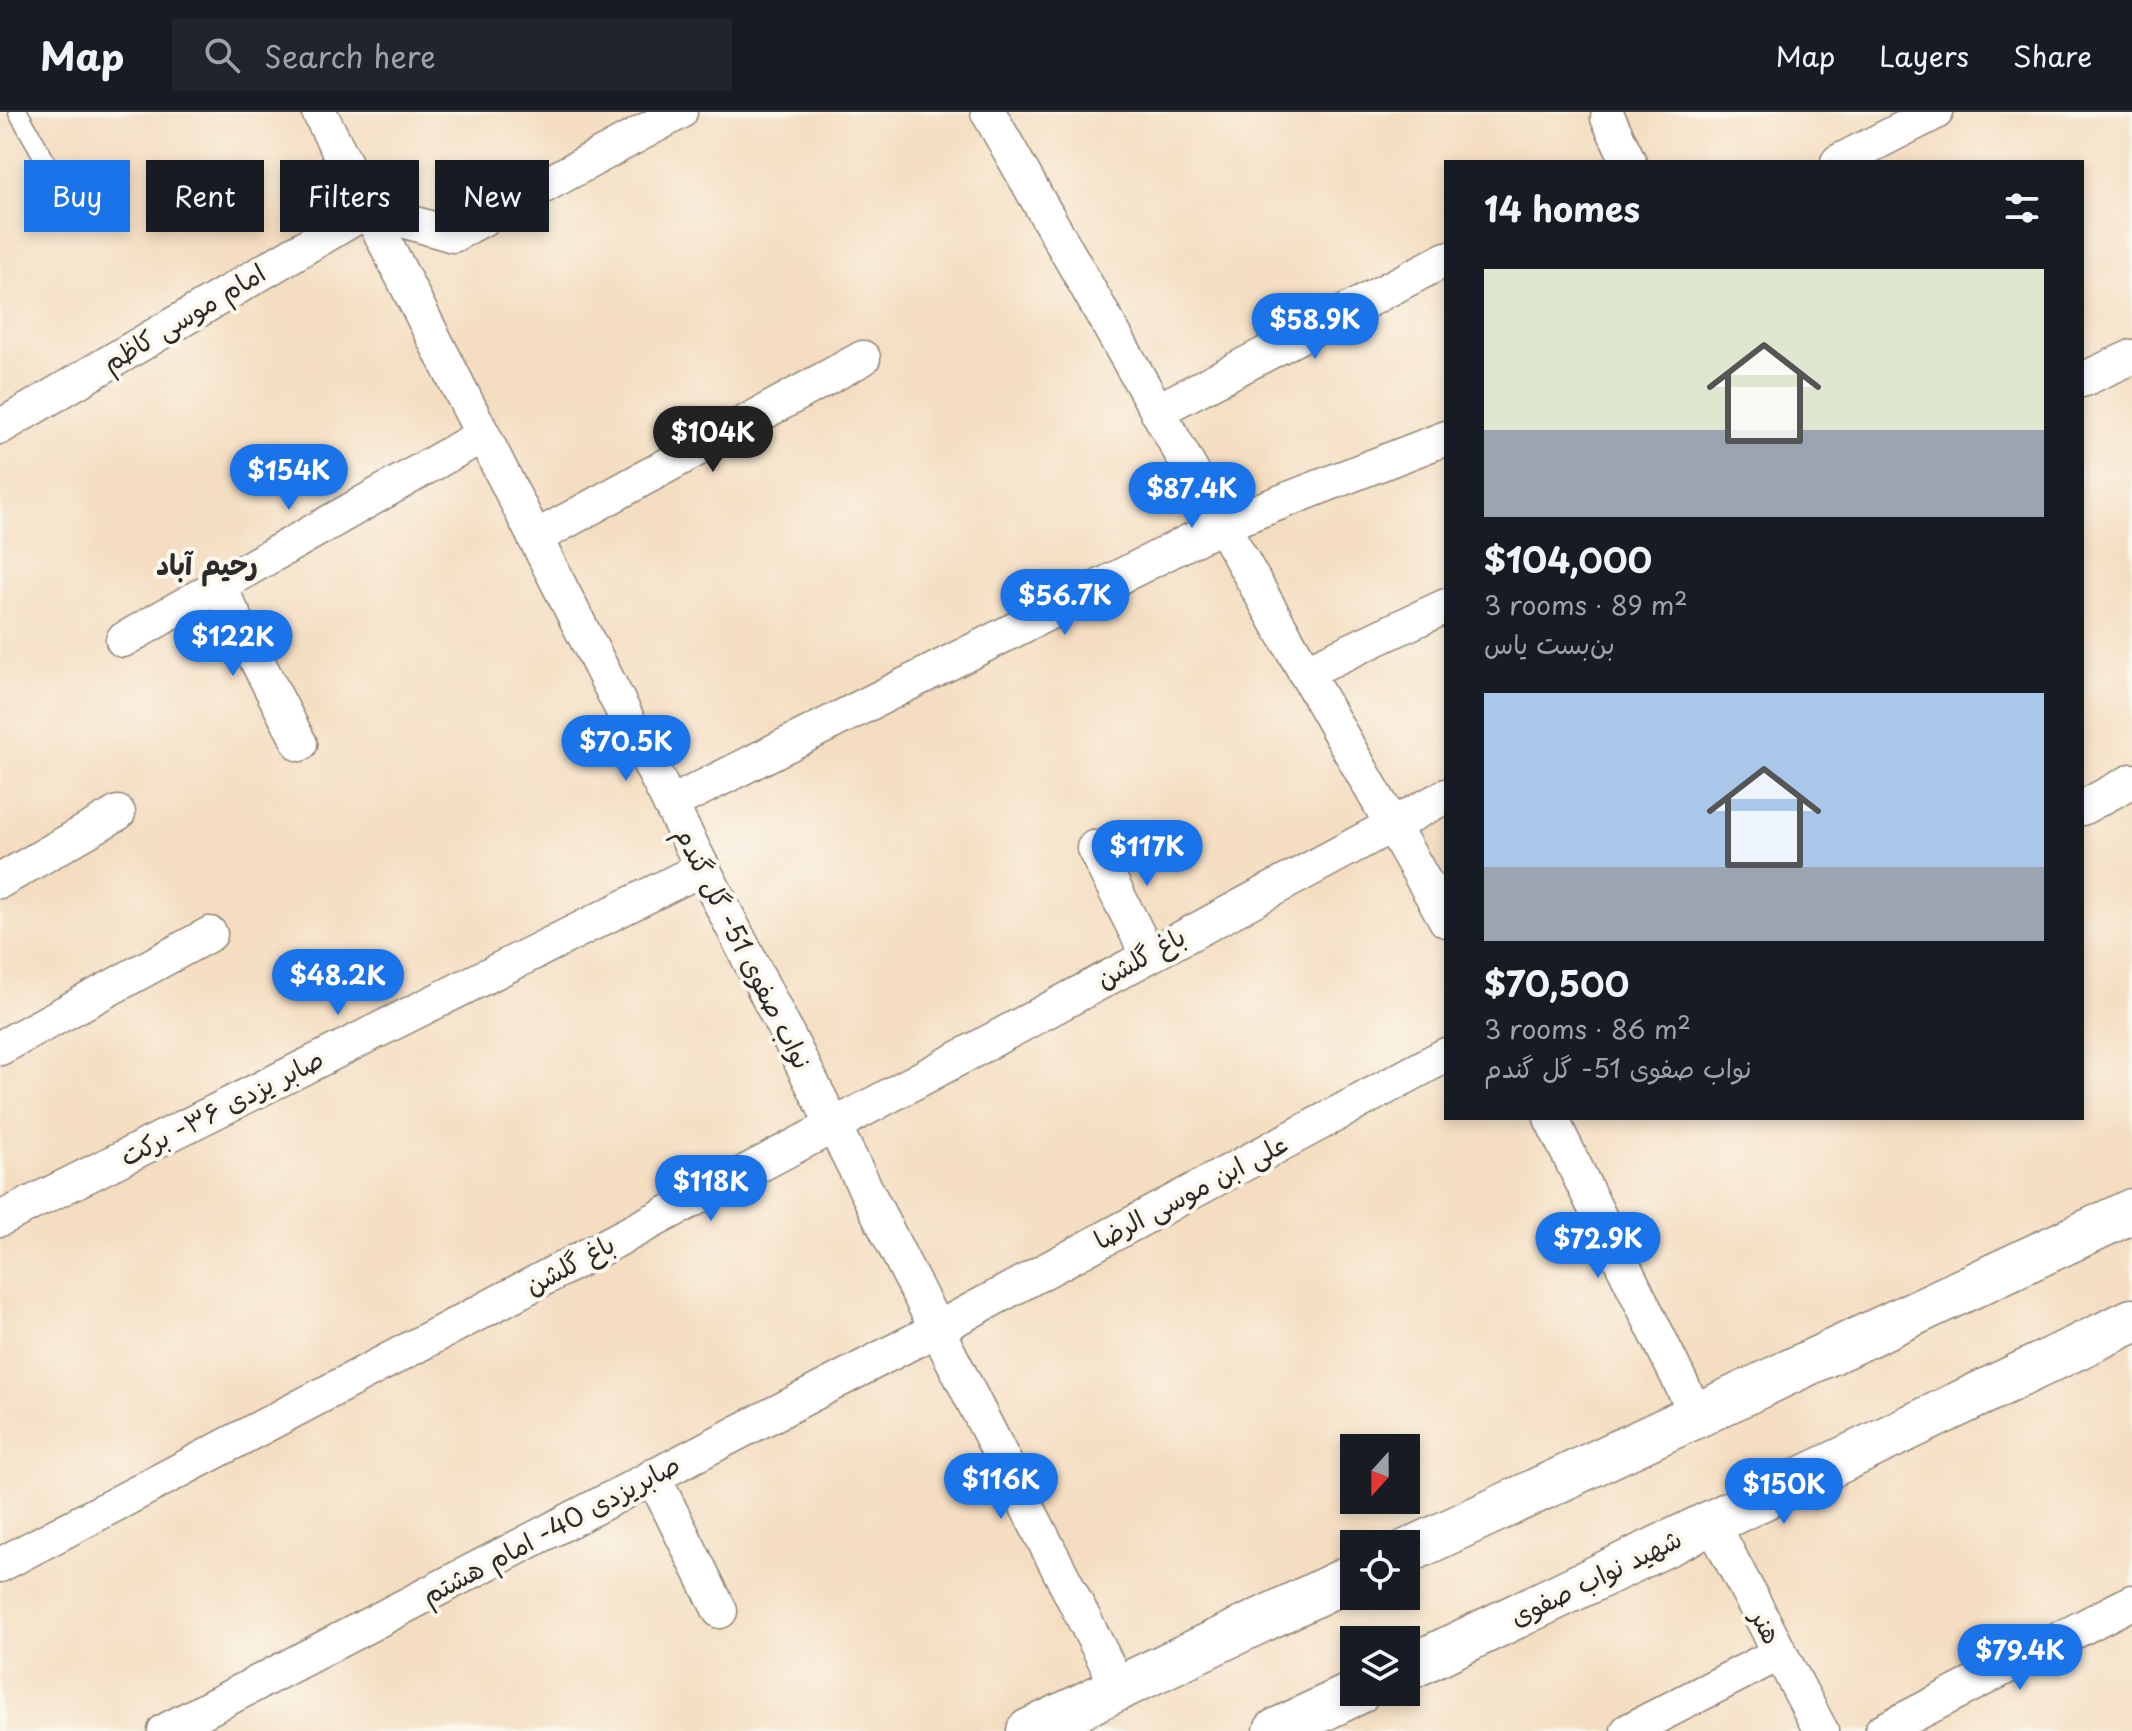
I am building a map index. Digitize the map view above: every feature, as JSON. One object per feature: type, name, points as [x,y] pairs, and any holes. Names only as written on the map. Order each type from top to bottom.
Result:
[{"type":"main road","points":[[1420,1545],[2132,1211]]},
{"type":"main road","name":"شهید نواب صفوی","points":[[1420,1662],[2132,1321]]},
{"type":"main road","points":[[1029,1731],[1340,1583]]},
{"type":"main road","points":[[1276,1731],[1340,1701]]},
{"type":"street","points":[[419,225],[453,235],[680,112]]},
{"type":"street","points":[[988,112],[1444,916]]},
{"type":"street","name":"نواب صفوی 51- گل گندم","points":[[323,113],[345,160]]},
{"type":"street","points":[[1842,160],[1933,113]]},
{"type":"street","points":[[1608,118],[1628,160]]},
{"type":"street","name":"امام موسی کاظم","points":[[0,427],[331,232]]},
{"type":"street","name":"نواب صفوی 51- گل گندم","points":[[379,232],[1118,1686]]},
{"type":"street","points":[[1157,411],[1444,260]]},
{"type":"street","points":[[2084,379],[2132,357]]},
{"type":"street","points":[[535,538],[863,358]]},
{"type":"street","points":[[123,640],[483,435]]},
{"type":"street","points":[[670,804],[1222,525],[1444,439]]},
{"type":"street","points":[[218,585],[300,744]]},
{"type":"street","points":[[1305,672],[1444,607]]},
{"type":"street","points":[[2084,807],[2132,781]]},
{"type":"street","name":"باغ گلشن","points":[[0,1565],[833,1126],[1391,822],[1444,797]]},
{"type":"street","points":[[0,881],[118,813]]},
{"type":"street","points":[[1094,848],[1148,955]]},
{"type":"street","name":"صابر یزدی ۳۶- برکت","points":[[0,1219],[703,868]]},
{"type":"street","points":[[0,1048],[210,934]]},
{"type":"street","name":"علی ابن موسی الرضا","points":[[937,1329],[1444,1056]]},
{"type":"street","points":[[1552,1120],[1697,1416]]},
{"type":"street","name":"صابریزدی 40- امام هشتم","points":[[165,1731],[937,1329]]},
{"type":"street","points":[[653,1476],[720,1611]]},
{"type":"street","name":"هنر","points":[[1712,1523],[1821,1731]]},
{"type":"street","points":[[1882,1731],[2132,1602]]},
{"type":"street","points":[[1628,1731],[1780,1653]]},
{"type":"lane","points":[[18,112],[45,160]]},
{"type":"district","name":"رحیم آباد","points":[[207,565]]}]
